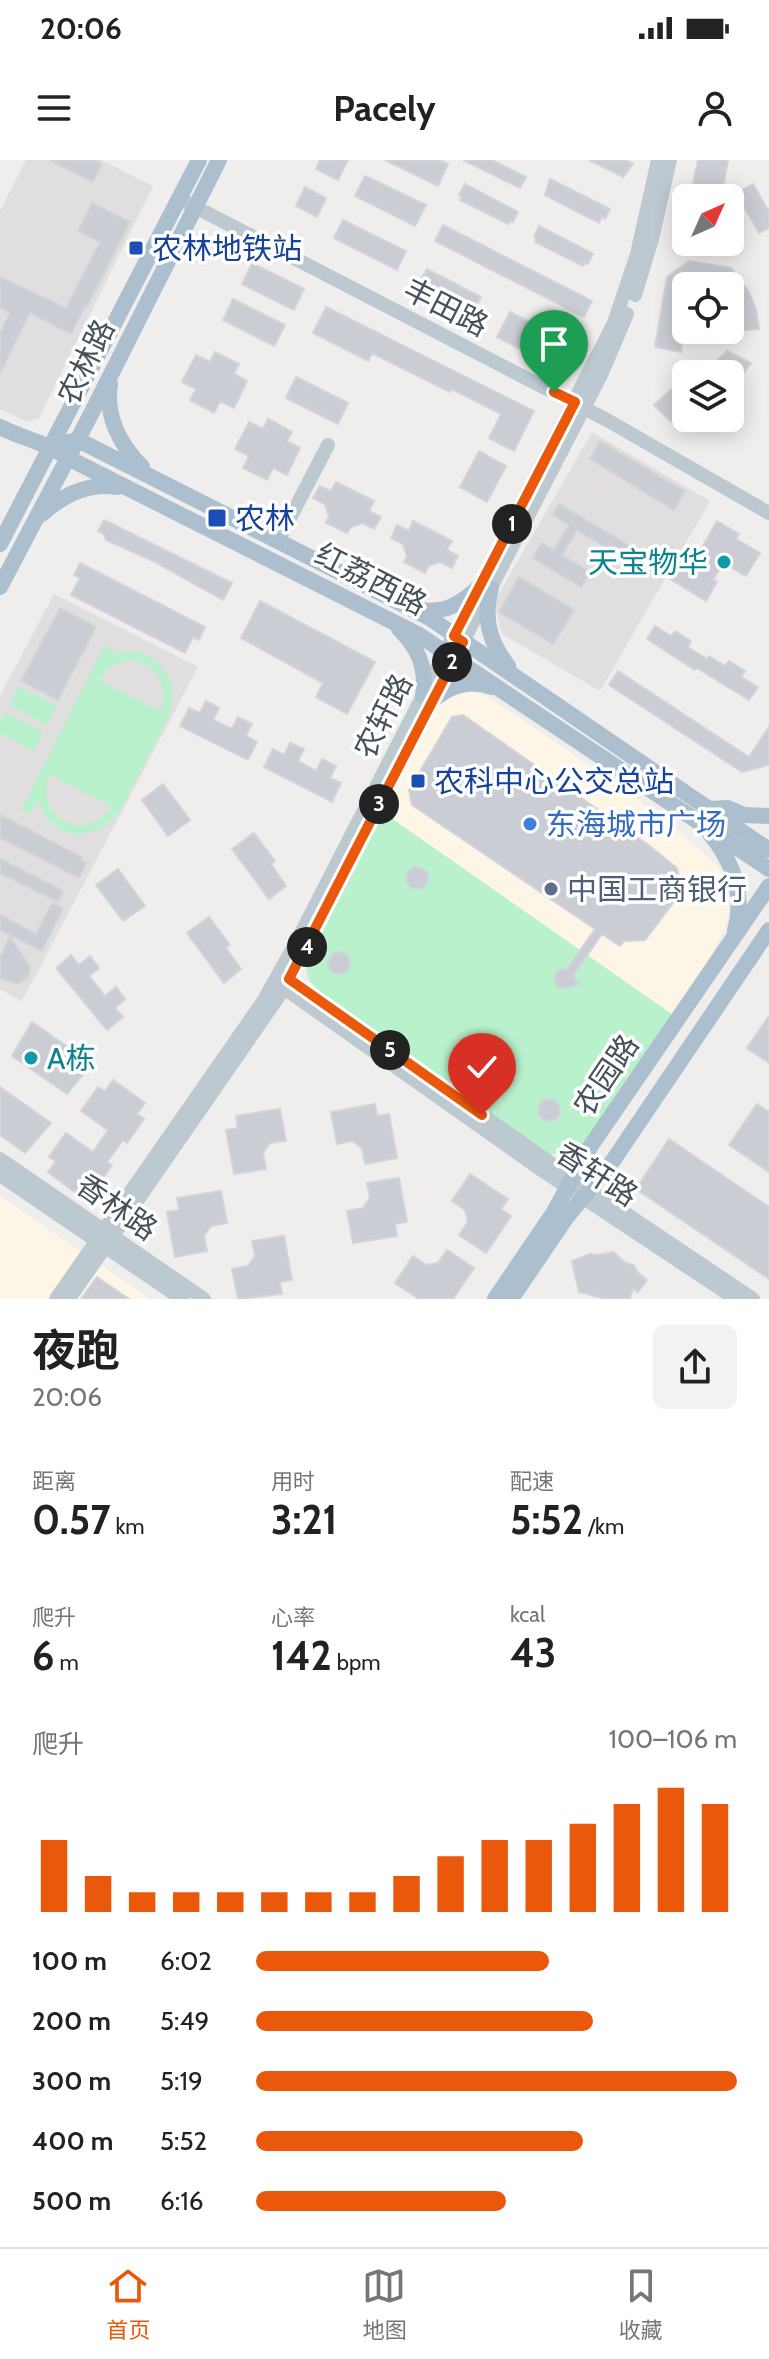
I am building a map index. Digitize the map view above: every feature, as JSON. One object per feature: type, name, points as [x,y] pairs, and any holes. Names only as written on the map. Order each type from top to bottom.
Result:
[{"type":"main road","name":"农林路","points":[[0,587],[114,368],[187,204],[199,160]]},
{"type":"main road","name":"农林路","points":[[0,544],[51,445],[187,204],[219,160]]},
{"type":"main road","points":[[114,368],[108,406],[120,441],[141,466],[159,481]]},
{"type":"main road","name":"红荔西路","points":[[0,427],[23,439],[51,445],[78,440],[407,607],[526,684],[705,816],[769,869]]},
{"type":"main road","name":"红荔西路","points":[[51,445],[68,458],[419,635],[501,690],[705,816],[769,850]]},
{"type":"main road","points":[[33,525],[65,496],[92,486],[107,485],[139,494]]},
{"type":"main road","points":[[407,607],[438,611],[461,603],[486,587]]},
{"type":"main road","points":[[486,587],[488,629],[496,650],[526,684]]},
{"type":"main road","points":[[382,616],[415,647],[424,670],[427,699],[473,682],[501,690]]},
{"type":"main road","points":[[733,939],[738,918],[737,883],[705,816],[728,808],[744,815],[769,816]]},
{"type":"main road","name":"农园路","points":[[495,1299],[571,1182],[590,1147],[769,886]]},
{"type":"main road","name":"农园路","points":[[511,1299],[566,1218],[610,1165],[769,930]]},
{"type":"main road","points":[[747,962],[769,943]]},
{"type":"street","name":"农轩路","points":[[579,405],[628,287],[658,160]]},
{"type":"street","name":"农轩路","points":[[69,1299],[264,1000],[283,981],[579,405],[620,334],[642,275],[670,160]]},
{"type":"street","name":"丰田路","points":[[187,204],[579,405],[769,513]]},
{"type":"street","points":[[278,541],[328,445]]},
{"type":"street","name":"香轩路","points":[[283,981],[571,1182],[753,1299]]},
{"type":"street","name":"香林路","points":[[0,1159],[182,1299]]},
{"type":"street","name":"香林路","points":[[0,1175],[204,1299]]},
{"type":"street","name":"香轩路","points":[[587,1192],[736,1299]]},
{"type":"street","name":"农轩路","points":[[56,1299],[107,1240]]},
{"type":"street","name":"农轩路","points":[[75,1299],[109,1253],[107,1240]]},
{"type":"shaded area","points":[[26,160],[102,160],[153,186],[39,418],[27,422],[0,409],[0,211]]},
{"type":"shaded area","points":[[592,432],[710,501],[600,691],[502,634],[494,602]]},
{"type":"shaded area","points":[[54,594],[198,667],[22,1001],[0,989],[0,696]]},
{"type":"shaded area","name":"东海城市广场","points":[[468,690],[489,697],[673,825],[721,870],[728,890],[729,913],[725,928],[673,1015],[381,811],[432,711],[448,695]]},
{"type":"shaded area","points":[[0,1196],[150,1299],[0,1299]]},
{"type":"green space","points":[[105,645],[114,649],[112,654],[126,651],[139,653],[161,665],[172,688],[169,715],[120,811],[102,829],[77,835],[61,830],[47,819],[37,800],[30,814],[21,810]],"holes":[[[132,660],[148,667],[159,678],[163,694],[160,711],[99,680],[112,665]],[[50,775],[111,806],[111,807],[100,819],[88,824],[76,825],[64,821],[48,803],[46,790]]]},
{"type":"green space","points":[[19,686],[57,706],[47,725],[9,705]]},
{"type":"green space","points":[[5,712],[43,732],[33,751],[0,733],[0,722]]},
{"type":"green space","points":[[381,811],[673,1015],[582,1147],[566,1153],[543,1154],[328,1000],[310,980],[307,974],[309,953]]},
{"type":"building","points":[[49,160],[94,160],[102,164],[93,182]]},
{"type":"building","points":[[320,160],[348,160],[338,180],[316,169]]},
{"type":"building","points":[[385,160],[439,160],[448,164],[438,186]]},
{"type":"building","points":[[463,160],[492,160],[526,177],[520,188]]},
{"type":"building","points":[[589,160],[626,160],[633,164],[623,177]]},
{"type":"building","points":[[698,160],[728,160],[724,184],[693,184]]},
{"type":"building","points":[[365,176],[426,205],[415,226],[355,196]]},
{"type":"building","points":[[550,179],[610,209],[605,219],[602,217],[599,223],[545,195]]},
{"type":"building","points":[[465,184],[518,212],[513,222],[508,224],[460,200],[462,196],[459,195]]},
{"type":"building","points":[[753,184],[769,212],[769,228],[759,233],[744,207],[744,189]]},
{"type":"building","points":[[305,187],[326,198],[317,217],[296,206]]},
{"type":"building","points":[[92,203],[130,222],[87,307],[71,334],[30,313],[0,373],[0,333],[10,313],[0,308],[0,277],[66,308],[100,242],[78,231]]},
{"type":"building","points":[[343,220],[406,251],[397,270],[334,238]]},
{"type":"building","points":[[443,225],[592,301],[584,317],[435,241]]},
{"type":"building","points":[[539,226],[593,254],[588,264],[583,266],[535,242]]},
{"type":"building","points":[[689,261],[731,268],[734,272],[674,272]]},
{"type":"building","points":[[252,263],[304,289],[294,310],[242,284]]},
{"type":"building","points":[[427,269],[481,297],[468,322],[413,294]]},
{"type":"building","points":[[672,273],[672,344],[682,344],[681,352],[655,347],[667,277]]},
{"type":"building","points":[[744,285],[756,310],[759,329],[744,330]]},
{"type":"building","points":[[233,299],[285,325],[274,346],[223,320]]},
{"type":"building","points":[[326,307],[534,411],[514,451],[489,438],[501,414],[372,353],[368,361],[313,333]]},
{"type":"building","points":[[510,312],[565,340],[552,366],[497,337]]},
{"type":"building","points":[[727,351],[751,363],[744,372],[744,360],[718,360]]},
{"type":"building","points":[[215,352],[239,364],[234,374],[247,381],[234,408],[220,401],[214,413],[190,400],[196,389],[182,382],[196,355],[210,362]]},
{"type":"building","points":[[296,377],[348,403],[338,424],[286,398]]},
{"type":"building","points":[[672,389],[672,422],[654,405]]},
{"type":"building","points":[[268,419],[292,432],[287,441],[300,448],[287,475],[273,468],[267,480],[243,468],[249,456],[235,449],[249,422],[263,429]]},
{"type":"building","points":[[600,441],[685,491],[674,510],[590,459]]},
{"type":"building","points":[[479,451],[506,466],[487,502],[460,487]]},
{"type":"building","points":[[336,482],[374,501],[369,511],[381,517],[374,529],[363,523],[351,527],[347,533],[326,523],[329,516],[325,504],[313,498],[320,486],[331,491]]},
{"type":"building","points":[[559,504],[638,551],[631,562],[577,530],[562,555],[590,572],[581,587],[533,558],[542,543],[554,550],[569,525],[553,515]]},
{"type":"building","points":[[104,520],[232,583],[223,600],[153,561],[106,540],[104,534],[98,531]]},
{"type":"building","points":[[413,521],[452,541],[447,550],[458,556],[452,568],[440,562],[428,566],[425,573],[404,562],[407,556],[403,544],[391,538],[397,525],[409,531]]},
{"type":"building","name":"天宝物华","points":[[717,521],[739,534],[736,539],[760,553],[746,576],[723,563],[706,601],[670,579],[681,561],[691,567]]},
{"type":"building","points":[[80,563],[205,627],[199,640],[193,637],[185,653],[71,595],[80,578],[74,575]]},
{"type":"building","points":[[519,577],[574,610],[553,644],[499,612]]},
{"type":"building","points":[[260,601],[375,662],[347,714],[316,697],[323,683],[241,638]]},
{"type":"building","points":[[60,608],[96,627],[58,700],[21,681]]},
{"type":"building","points":[[655,626],[671,636],[675,631],[691,641],[688,647],[707,659],[709,656],[725,666],[729,661],[745,671],[741,677],[758,687],[749,700],[697,668],[695,670],[647,639]]},
{"type":"building","points":[[618,671],[749,757],[769,727],[769,765],[742,772],[609,685]]},
{"type":"building","points":[[206,701],[219,708],[213,720],[232,729],[238,717],[252,724],[246,736],[257,742],[248,760],[180,726],[189,708],[200,713]]},
{"type":"building","name":"东海城市广场","points":[[463,715],[677,868],[682,891],[645,940],[624,941],[620,946],[602,934],[574,974],[575,981],[580,984],[562,989],[556,985],[554,977],[559,970],[567,969],[595,929],[412,805],[409,790],[452,717]]},
{"type":"building","points":[[290,743],[304,749],[298,761],[316,771],[322,759],[336,766],[330,778],[341,783],[332,802],[264,767],[273,749],[284,755]]},
{"type":"building","points":[[163,784],[190,820],[168,836],[142,800]]},
{"type":"building","points":[[0,815],[82,857],[81,861],[86,863],[79,878],[0,838]]},
{"type":"building","points":[[254,833],[275,861],[271,864],[286,886],[269,899],[232,849]]},
{"type":"building","points":[[0,859],[63,891],[58,902],[0,873]]},
{"type":"building","points":[[417,867],[428,878],[417,889],[406,878]]},
{"type":"building","points":[[118,869],[145,906],[123,921],[96,885]]},
{"type":"building","points":[[52,903],[63,908],[42,951],[0,930],[0,915],[36,934]]},
{"type":"building","points":[[209,917],[230,945],[226,948],[241,969],[224,983],[187,933]]},
{"type":"building","points":[[10,937],[30,967],[29,976],[18,984],[0,978],[0,957]]},
{"type":"building","points":[[339,952],[350,963],[339,974],[328,963]]},
{"type":"building","points":[[71,955],[79,965],[90,956],[99,968],[89,976],[105,996],[116,987],[125,999],[115,1008],[123,1017],[107,1030],[56,968]]},
{"type":"building","points":[[769,1016],[769,1063],[747,1048]]},
{"type":"building","name":"A栋","points":[[32,1022],[92,1064],[67,1094],[12,1056]]},
{"type":"building","points":[[113,1080],[145,1103],[137,1114],[144,1119],[127,1143],[123,1140],[107,1162],[112,1165],[95,1189],[88,1184],[80,1196],[48,1172],[56,1161],[49,1157],[66,1133],[93,1152],[108,1130],[81,1111],[98,1087],[105,1091]]},
{"type":"building","name":"A栋","points":[[0,1087],[51,1123],[25,1153],[0,1135]]},
{"type":"building","points":[[549,1099],[557,1102],[560,1110],[557,1118],[549,1121],[541,1118],[538,1110],[541,1102]]},
{"type":"building","points":[[375,1104],[377,1116],[389,1114],[397,1158],[365,1164],[362,1148],[352,1141],[337,1144],[331,1112]]},
{"type":"building","points":[[757,1104],[769,1112],[769,1172],[729,1145]]},
{"type":"building","points":[[280,1109],[286,1141],[270,1143],[263,1153],[266,1169],[234,1174],[226,1130],[238,1128],[236,1116]]},
{"type":"building","points":[[669,1139],[769,1207],[769,1279],[636,1189]]},
{"type":"building","points":[[470,1174],[508,1199],[501,1209],[511,1216],[486,1253],[459,1235],[468,1222],[465,1210],[452,1201]]},
{"type":"building","points":[[399,1178],[407,1222],[395,1224],[397,1236],[353,1243],[347,1211],[363,1208],[370,1198],[367,1183]]},
{"type":"building","points":[[221,1191],[227,1223],[211,1226],[204,1236],[207,1251],[175,1257],[167,1212],[179,1210],[177,1198]]},
{"type":"building","points":[[284,1236],[292,1280],[280,1282],[282,1294],[238,1299],[232,1269],[248,1266],[255,1256],[252,1241]]},
{"type":"building","points":[[447,1250],[474,1268],[453,1299],[419,1299],[395,1283],[413,1256],[426,1265],[438,1263]]},
{"type":"building","points":[[613,1252],[626,1263],[634,1265],[647,1280],[638,1292],[633,1288],[630,1299],[606,1299],[579,1292],[572,1261],[590,1254]]},
{"type":"building","points":[[97,1277],[129,1299],[81,1299]]},
{"type":"place","name":"农林地铁站","points":[[136,248]]},
{"type":"place","name":"农林","points":[[217,518]]},
{"type":"place","name":"天宝物华","points":[[724,562]]},
{"type":"place","name":"农科中心公交总站","points":[[418,781]]},
{"type":"place","name":"东海城市广场","points":[[530,824]]},
{"type":"place","name":"中国工商银行","points":[[551,889]]},
{"type":"place","name":"A栋","points":[[31,1058]]},
{"type":"route","points":[[482,1115],[289,979],[463,642],[454,636],[575,402],[554,392]]}]
